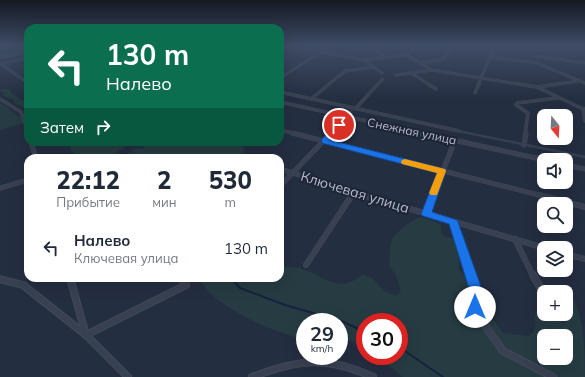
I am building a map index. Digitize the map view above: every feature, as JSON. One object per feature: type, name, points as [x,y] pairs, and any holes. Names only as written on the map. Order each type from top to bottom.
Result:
[{"type":"street","points":[[0,64],[24,80]]},
{"type":"street","points":[[284,75],[302,64]]},
{"type":"street","points":[[369,64],[382,72]]},
{"type":"street","points":[[421,64],[432,70]]},
{"type":"street","points":[[475,92],[487,64]]},
{"type":"street","points":[[539,64],[585,83]]},
{"type":"street","points":[[311,99],[345,71],[374,67]]},
{"type":"street","points":[[396,75],[432,70],[537,87],[584,109],[585,121]]},
{"type":"street","points":[[411,73],[436,89]]},
{"type":"street","points":[[284,182],[383,79]]},
{"type":"street","points":[[537,87],[580,80]]},
{"type":"street","points":[[284,93],[353,110],[585,157]]},
{"type":"street","points":[[0,98],[21,112],[24,121]]},
{"type":"street","points":[[524,144],[528,113],[516,105],[517,103],[558,98]]},
{"type":"street","name":"Снежная улица","points":[[284,103],[537,158]]},
{"type":"street","points":[[284,131],[585,207]]},
{"type":"street","points":[[426,214],[455,140]]},
{"type":"street","points":[[573,166],[585,169]]},
{"type":"street","name":"Ключевая улица","points":[[284,170],[354,193],[537,246]]},
{"type":"street","points":[[0,188],[24,181]]},
{"type":"street","points":[[306,265],[354,193]]},
{"type":"street","points":[[453,222],[478,298],[475,307],[478,317],[503,351],[553,377]]},
{"type":"street","points":[[515,240],[538,285]]},
{"type":"street","points":[[573,256],[585,259]]},
{"type":"street","points":[[0,280],[23,286],[86,335],[128,377]]},
{"type":"street","points":[[71,282],[86,335]]},
{"type":"street","points":[[86,335],[186,285],[184,282]]},
{"type":"street","points":[[252,377],[287,366],[319,361],[360,371],[373,377]]},
{"type":"green space","points":[[1,89],[9,89],[17,98],[24,101],[24,107],[16,104],[13,99],[2,96],[4,93],[0,92]]},
{"type":"green space","points":[[0,102],[19,116],[24,118],[24,123],[0,130]]},
{"type":"green space","points":[[70,146],[126,146],[116,153],[118,154],[76,154],[71,150]]},
{"type":"green space","points":[[143,146],[243,146],[244,153],[125,154],[133,149],[144,149]]},
{"type":"green space","points":[[421,217],[436,222],[441,226],[441,233],[445,237],[455,239],[459,247],[459,270],[469,280],[484,315],[493,319],[503,333],[529,336],[535,328],[534,317],[537,314],[537,321],[559,321],[565,323],[566,321],[573,321],[573,300],[578,310],[583,333],[585,377],[403,377],[388,365],[408,365],[408,313],[356,313],[356,344],[348,340],[348,313],[296,313],[296,337],[269,328],[237,312],[218,300],[210,293],[202,282],[284,282],[284,267],[294,267],[338,284],[354,281],[362,274],[372,278],[385,291],[395,296],[401,291],[396,275],[389,266],[390,250],[393,237],[409,223]]},
{"type":"waterway","points":[[235,282],[240,288],[285,305],[344,322],[356,328]]},
{"type":"waterway","points":[[408,353],[443,377]]},
{"type":"slow traffic","points":[[405,162],[442,171],[434,193]]},
{"type":"route","points":[[339,125],[324,141],[442,171],[426,214],[453,222],[478,298],[475,307]]}]
